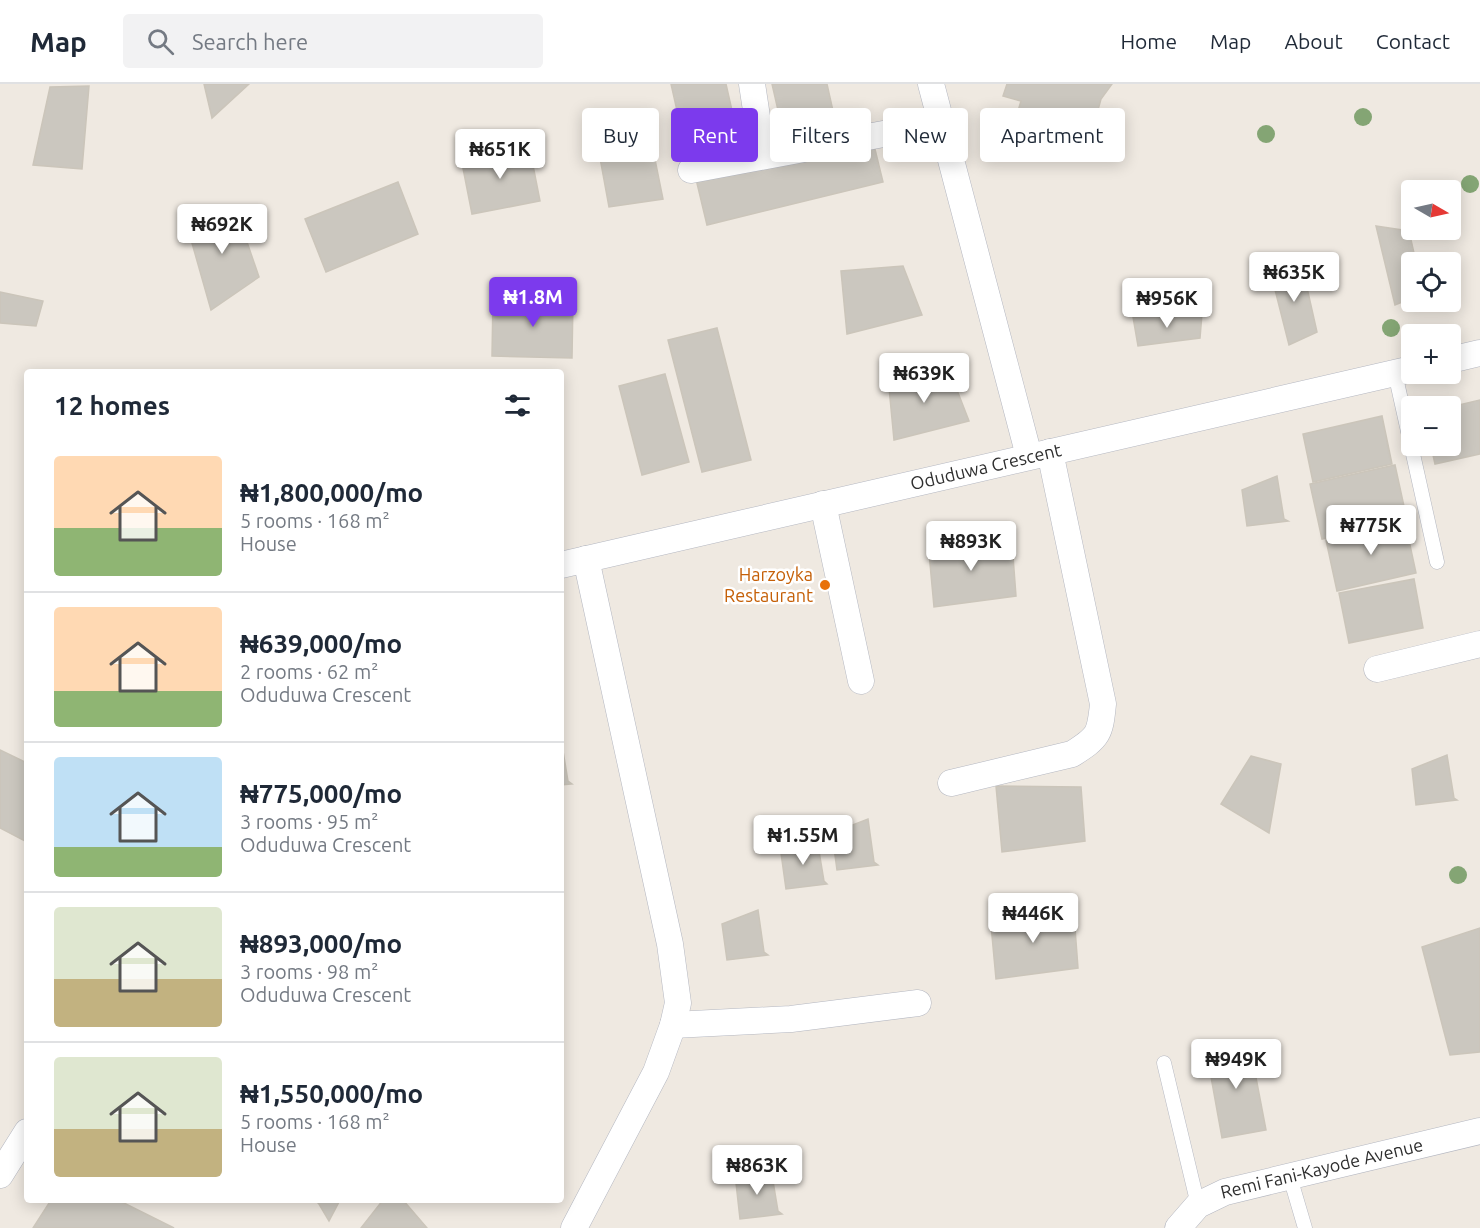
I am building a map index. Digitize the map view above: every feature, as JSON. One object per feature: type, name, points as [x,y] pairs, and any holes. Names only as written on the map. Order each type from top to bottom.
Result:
[{"type":"street","points":[[752,84],[763,156]]},
{"type":"street","points":[[932,84],[938,108]]},
{"type":"street","points":[[691,170],[883,134]]},
{"type":"street","points":[[951,783],[1072,754],[1089,744],[1101,729],[1103,704],[1039,454],[953,162]]},
{"type":"street","points":[[1461,357],[1480,353]]},
{"type":"street","name":"Oduduwa Crescent","points":[[564,564],[1401,371]]},
{"type":"street","points":[[823,504],[861,681]]},
{"type":"street","points":[[574,1228],[656,1072],[673,1025],[678,1003],[670,944],[586,559]]},
{"type":"street","points":[[1377,669],[1480,644]]},
{"type":"street","points":[[673,1025],[791,1019],[918,1003]]},
{"type":"street","name":"Remi Fani-Kayode Avenue","points":[[1178,1228],[1198,1205],[1225,1192],[1480,1131]]},
{"type":"street","points":[[0,1175],[24,1137]]},
{"type":"lane","points":[[1405,384],[1437,562]]},
{"type":"lane","points":[[1164,1063],[1198,1205]]},
{"type":"lane","points":[[1290,1177],[1305,1228]]},
{"type":"building","points":[[204,84],[249,84],[212,118]]},
{"type":"building","points":[[671,84],[726,84],[731,108],[676,108]]},
{"type":"building","points":[[772,84],[827,84],[832,108],[778,108]]},
{"type":"building","points":[[1007,84],[1112,84],[1101,99],[1099,108],[1019,108],[1021,101],[1003,96]]},
{"type":"building","points":[[89,86],[82,169],[33,165],[50,87]]},
{"type":"building","points":[[871,137],[883,182],[707,225],[696,179],[770,161],[871,162]]},
{"type":"building","points":[[529,145],[540,201],[472,214],[461,158]]},
{"type":"building","points":[[601,162],[656,162],[663,199],[609,207]]},
{"type":"building","points":[[398,182],[418,234],[326,272],[305,219]]},
{"type":"building","points":[[235,207],[259,277],[211,310],[186,222]]},
{"type":"building","points":[[1376,226],[1401,230],[1401,240],[1411,240],[1414,252],[1401,252],[1401,303],[1395,305]]},
{"type":"building","points":[[903,266],[922,315],[847,334],[841,271]]},
{"type":"building","points":[[1269,266],[1303,270],[1317,332],[1289,345]]},
{"type":"building","points":[[0,292],[43,301],[36,326],[0,323]]},
{"type":"building","points":[[493,298],[573,300],[572,358],[492,356]]},
{"type":"building","points":[[1202,314],[1200,338],[1138,346],[1133,317]]},
{"type":"building","points":[[717,328],[751,460],[702,472],[668,340]]},
{"type":"building","points":[[950,372],[969,421],[894,440],[888,377]]},
{"type":"building","points":[[665,374],[689,462],[642,475],[619,386]]},
{"type":"building","points":[[1480,400],[1480,454],[1435,464],[1433,456],[1461,456],[1461,404]]},
{"type":"building","points":[[1382,416],[1392,464],[1313,482],[1303,434]]},
{"type":"building","points":[[1395,465],[1407,520],[1322,539],[1310,484]]},
{"type":"building","points":[[1277,476],[1284,519],[1288,521],[1247,526],[1242,490]]},
{"type":"building","points":[[1405,522],[1416,573],[1337,591],[1326,540]]},
{"type":"building","points":[[928,542],[1012,543],[1016,596],[934,607]]},
{"type":"building","points":[[1414,579],[1423,628],[1349,643],[1339,593]]},
{"type":"building","points":[[0,750],[24,762],[24,840],[0,828]]},
{"type":"building","points":[[1447,755],[1454,798],[1457,800],[1416,805],[1412,769]]},
{"type":"building","points":[[1251,756],[1281,764],[1269,833],[1221,804]]},
{"type":"building","points":[[564,757],[568,781],[572,784],[564,785]]},
{"type":"building","points":[[996,786],[1081,787],[1085,841],[1002,852]]},
{"type":"building","points":[[868,819],[874,862],[878,865],[837,870],[832,833]]},
{"type":"building","points":[[817,839],[824,881],[827,884],[786,889],[781,853]]},
{"type":"building","points":[[758,910],[764,952],[768,955],[727,960],[722,924]]},
{"type":"building","points":[[990,914],[1074,915],[1078,968],[996,979]]},
{"type":"building","points":[[1480,928],[1480,1052],[1450,1055],[1422,947]]},
{"type":"building","points":[[1249,1041],[1266,1130],[1222,1138],[1206,1049]]},
{"type":"building","points":[[771,1169],[778,1211],[782,1214],[740,1219],[736,1183]]},
{"type":"building","points":[[49,1203],[124,1203],[174,1228],[33,1228]]},
{"type":"building","points":[[338,1203],[329,1221],[319,1204]]},
{"type":"building","points":[[381,1203],[406,1203],[427,1228],[361,1228]]},
{"type":"place","name":"Harzoyka Restaurant","points":[[825,585]]}]
